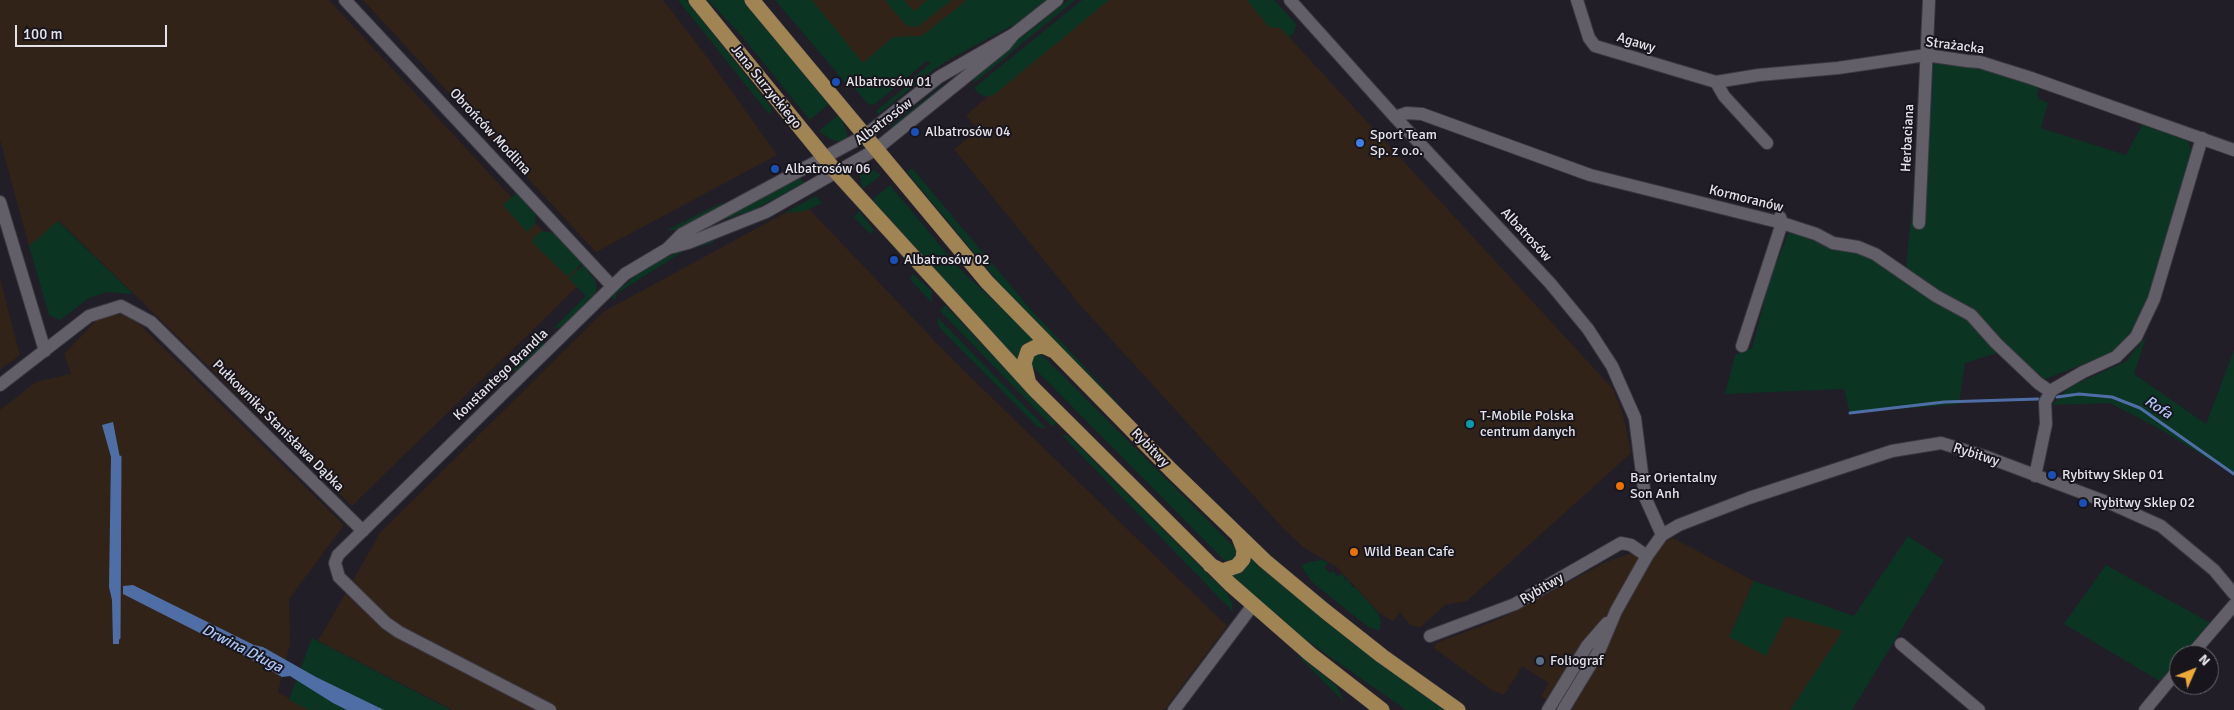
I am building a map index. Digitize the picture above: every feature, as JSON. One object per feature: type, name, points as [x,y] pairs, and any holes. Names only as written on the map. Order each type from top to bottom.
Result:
[{"type":"main road","name":"Jana Surzyckiego","points":[[696,0],[837,173]]},
{"type":"main road","points":[[752,0],[875,150]]},
{"type":"main road","name":"Rybitwy","points":[[875,150],[987,282],[1054,352],[1236,534],[1324,611],[1398,668],[1458,710]]},
{"type":"main road","points":[[837,173],[1035,390],[1207,563],[1252,605],[1310,654],[1382,710]]},
{"type":"main road","points":[[1035,390],[1024,368],[1026,354],[1032,348],[1039,346],[1047,347],[1054,352]]},
{"type":"main road","points":[[1207,563],[1222,571],[1238,566],[1243,559],[1244,550],[1236,534]]},
{"type":"street","name":"Obrońców Modlina","points":[[346,0],[611,285]]},
{"type":"street","name":"Albatrosów","points":[[825,158],[864,136],[938,77],[1014,34],[1057,0]]},
{"type":"street","name":"Albatrosów","points":[[1290,0],[1395,117],[1550,284],[1588,329],[1618,379],[1634,418],[1645,497],[1662,535]]},
{"type":"street","name":"Agawy","points":[[1577,0],[1589,38],[1595,46],[1716,82]]},
{"type":"street","name":"Herbaciana","points":[[1919,223],[1929,0]]},
{"type":"street","name":"Albatrosów","points":[[837,173],[875,150],[1005,45],[1014,34]]},
{"type":"street","name":"Strażacka","points":[[1716,82],[1759,75],[1838,68],[1926,55],[1980,62],[2234,150]]},
{"type":"street","points":[[1716,82],[1724,96],[1767,143]]},
{"type":"street","name":"Kormoranów","points":[[1395,117],[1407,113],[1422,114],[1590,175],[1780,219],[1833,242],[1858,247],[1875,254],[1936,296],[1971,315],[1996,343],[2038,383],[2051,392]]},
{"type":"street","points":[[2035,476],[2046,424],[2045,402],[2051,392],[2083,372],[2116,358],[2136,337],[2154,299],[2202,138]]},
{"type":"street","name":"Konstantego Brandla","points":[[363,531],[572,327],[611,285],[629,271],[667,248],[682,234],[825,158]]},
{"type":"street","name":"Konstantego Brandla","points":[[667,248],[688,243],[766,212],[837,173]]},
{"type":"street","points":[[0,202],[45,351]]},
{"type":"street","points":[[1742,346],[1780,219]]},
{"type":"street","name":"Pułkownika Stanisława Dąbka","points":[[0,385],[89,316],[121,306],[151,322],[363,531]]},
{"type":"street","name":"Rybitwy","points":[[1563,710],[1600,649],[1616,611],[1647,556],[1662,535],[1679,525],[1740,501],[1892,451],[1940,443],[1987,457],[2112,504],[2161,526],[2214,570],[2234,594]]},
{"type":"street","points":[[363,531],[338,555],[335,566],[342,581],[375,614],[399,632],[550,710]]},
{"type":"street","name":"Rybitwy","points":[[1430,636],[1515,604],[1621,543],[1631,544],[1647,556]]},
{"type":"street","points":[[1174,710],[1252,605]]},
{"type":"street","points":[[2201,645],[2234,606]]},
{"type":"street","name":"Rybitwy","points":[[1548,710],[1587,646],[1616,611]]},
{"type":"street","points":[[1901,644],[1979,710]]},
{"type":"street","points":[[2145,710],[2169,682]]},
{"type":"shaded area","points":[[0,0],[329,0],[586,278],[352,506],[59,221],[29,246],[0,140]]},
{"type":"shaded area","points":[[363,0],[663,0],[704,53],[777,155],[596,252]]},
{"type":"shaded area","points":[[809,0],[977,0],[909,56],[862,66]]},
{"type":"shaded area","points":[[1104,0],[1255,0],[1613,389],[1623,415],[1631,453],[1467,601],[1445,605],[1421,627],[1410,625],[1400,612],[1393,621],[1379,613],[1337,567],[1304,548],[1282,527],[1081,306],[954,149],[978,130],[966,115]]},
{"type":"shaded area","points":[[805,202],[810,210],[952,359],[1227,626],[1164,710],[453,710],[318,641],[380,533],[603,312]]},
{"type":"shaded area","points":[[0,279],[20,355],[0,370]]},
{"type":"shaded area","points":[[111,314],[129,316],[140,325],[344,525],[289,599],[290,644],[278,692],[309,710],[0,710],[0,410],[36,382],[71,374],[64,354],[99,318]]},
{"type":"shaded area","points":[[1673,538],[1754,581],[1729,637],[1786,616],[1844,630],[1790,710],[1562,710],[1541,696],[1549,683],[1522,666],[1504,695],[1490,689],[1434,648],[1436,643],[1500,619],[1606,562]]},
{"type":"green space","points":[[678,0],[686,0],[772,108],[769,114]]},
{"type":"green space","points":[[708,0],[745,0],[830,103],[810,120],[741,35]]},
{"type":"green space","points":[[775,0],[812,0],[863,63],[893,37],[922,36],[967,0],[1049,0],[1026,18],[945,62],[925,76],[908,82],[931,63],[927,61],[876,103],[871,105],[866,102],[852,85],[849,87]]},
{"type":"green space","points":[[885,0],[904,0],[914,11],[927,0],[951,0],[919,26],[912,27],[905,24]]},
{"type":"green space","points":[[1068,0],[1075,0],[973,84],[976,73]]},
{"type":"green space","points":[[1082,0],[1109,0],[995,94],[986,97],[978,93],[974,88]]},
{"type":"green space","points":[[1247,0],[1274,0],[1297,25],[1293,34],[1289,37],[1281,28],[1269,27]]},
{"type":"green space","points":[[1926,59],[1996,71],[2036,86],[2039,90],[2037,95],[2039,99],[2048,103],[2041,128],[2126,155],[2142,125],[2188,140],[2192,155],[2152,287],[2139,319],[2126,342],[2108,355],[2045,379],[2031,372],[1944,295],[1906,269]]},
{"type":"green space","points":[[920,81],[879,114],[876,111],[909,84]]},
{"type":"green space","points":[[943,85],[946,86],[892,130],[890,127]]},
{"type":"green space","points":[[839,114],[847,133],[847,138],[841,142],[830,139],[819,131]]},
{"type":"green space","points":[[868,167],[881,175],[863,189],[859,173],[861,168]]},
{"type":"green space","points":[[912,168],[1032,311],[1130,417],[1128,418],[1017,305],[907,172]]},
{"type":"green space","points":[[800,178],[805,183],[755,209],[727,219],[724,218]]},
{"type":"green space","points":[[890,185],[958,267],[1035,340],[1020,351],[1017,359],[872,200]]},
{"type":"green space","points":[[517,193],[534,212],[536,217],[535,224],[527,232],[503,205]]},
{"type":"green space","points":[[816,196],[822,203],[805,211],[784,213]]},
{"type":"green space","points":[[725,201],[716,209],[678,230],[667,230]]},
{"type":"green space","points":[[859,211],[874,230],[870,234],[854,217]]},
{"type":"green space","points":[[58,221],[133,294],[107,292],[89,298],[60,320],[49,315],[29,246]]},
{"type":"green space","points":[[542,231],[554,233],[582,263],[568,277],[532,242],[533,238]]},
{"type":"green space","points":[[1789,232],[1811,235],[1857,250],[1957,309],[2000,352],[1965,363],[1959,404],[1850,413],[1844,389],[1725,394],[1735,355],[1752,348],[1770,279]]},
{"type":"green space","points":[[714,240],[712,243],[682,252],[616,294],[616,299],[611,297],[637,274],[666,257]]},
{"type":"green space","points":[[583,265],[595,280],[597,287],[595,295],[563,327],[554,328],[586,296],[569,279]]},
{"type":"green space","points":[[913,274],[932,291],[932,303],[910,279]]},
{"type":"green space","points":[[945,305],[1056,423],[1053,427],[940,311]]},
{"type":"green space","points":[[937,317],[1047,429],[1038,427],[939,327]]},
{"type":"green space","points":[[2146,337],[2134,374],[2206,424],[2234,350],[2234,474],[2156,427],[2110,403],[2052,405],[2071,386],[2125,362]]},
{"type":"green space","points":[[544,338],[543,347],[516,372],[513,369]]},
{"type":"green space","points":[[1039,354],[1235,548],[1238,554],[1236,559],[1228,562],[1224,560],[1032,366],[1032,357]]},
{"type":"green space","points":[[1061,434],[1069,436],[1227,593],[1232,602],[1233,612]]},
{"type":"green space","points":[[1908,536],[1944,560],[1852,710],[1790,710],[1843,631],[1786,616],[1766,656],[1729,637],[1754,581],[1854,616]]},
{"type":"green space","points":[[1250,556],[1449,710],[1406,710],[1302,637],[1232,575],[1244,569]]},
{"type":"green space","points":[[1322,560],[1329,563],[1324,567],[1330,573],[1333,571],[1338,577],[1342,573],[1345,577],[1344,579],[1348,579],[1353,588],[1355,587],[1378,613],[1381,621],[1379,631],[1368,627],[1312,582],[1301,566],[1309,562]]},
{"type":"green space","points":[[2106,565],[2214,625],[2196,645],[2169,645],[2169,676],[2163,683],[2064,624]]},
{"type":"green space","points":[[312,638],[451,710],[309,710],[289,700]]},
{"type":"green space","points":[[1299,655],[1337,686],[1344,702],[1300,658]]},
{"type":"water","points":[[113,422],[120,458],[119,644],[113,644],[112,600],[109,587],[111,457],[102,425]]},
{"type":"water","name":"Drwina Długa","points":[[133,585],[254,645],[263,647],[316,677],[384,710],[347,710],[290,676],[282,677],[247,657],[123,594],[123,586]]},
{"type":"waterway","name":"Rofa","points":[[2057,397],[2079,394],[2112,397],[2140,408],[2234,474]]},
{"type":"waterway","name":"Rofa","points":[[1850,413],[1944,402],[2038,399]]},
{"type":"waterway","points":[[119,638],[120,457]]},
{"type":"place","name":"Albatrosów 01","points":[[836,82]]},
{"type":"place","name":"Albatrosów 04","points":[[915,132]]},
{"type":"place","name":"Sport Team Sp. z o.o.","points":[[1360,143]]},
{"type":"place","name":"Albatrosów 06","points":[[775,169]]},
{"type":"place","name":"Albatrosów 02","points":[[894,260]]},
{"type":"place","name":"T‑Mobile Polska centrum danych","points":[[1470,424]]},
{"type":"place","name":"Rybitwy Sklep 01","points":[[2052,475]]},
{"type":"place","name":"Bar Orientalny Son Anh","points":[[1620,486]]},
{"type":"place","name":"Rybitwy Sklep 02","points":[[2083,503]]},
{"type":"place","name":"Wild Bean Cafe","points":[[1354,552]]},
{"type":"place","name":"Foliograf","points":[[1540,661]]}]
